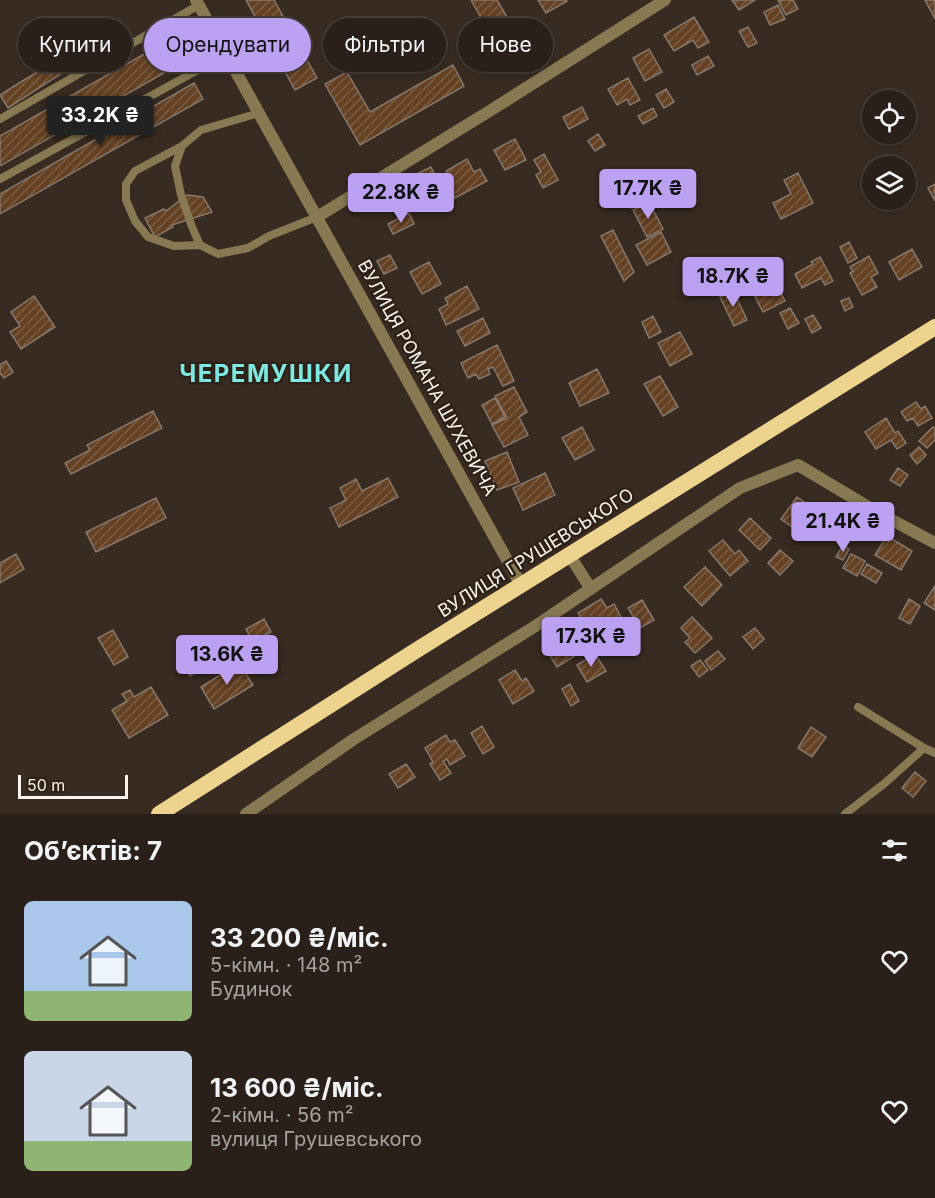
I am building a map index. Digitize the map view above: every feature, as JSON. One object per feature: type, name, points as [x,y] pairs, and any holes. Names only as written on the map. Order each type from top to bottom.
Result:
[{"type":"highway","name":"ВУЛИЦЯ ГРУШЕВСЬКОГО","points":[[159,814],[935,327]]},
{"type":"street","points":[[317,217],[666,0]]},
{"type":"street","name":"ВУЛИЦЯ РОМАНА ШУХЕВИЧА","points":[[198,3],[206,18]]},
{"type":"street","name":"ВУЛИЦЯ РОМАНА ШУХЕВИЧА","points":[[235,72],[521,585]]},
{"type":"street","points":[[246,814],[354,739],[534,627],[740,488],[798,465],[935,543]]},
{"type":"street","points":[[570,556],[591,589]]},
{"type":"lane","points":[[0,119],[198,3]]},
{"type":"lane","points":[[0,179],[194,72]]},
{"type":"lane","points":[[259,113],[201,130],[182,146],[135,171],[126,184],[126,200],[135,221],[148,237],[174,246],[200,245],[218,254],[248,248],[269,236],[317,217]]},
{"type":"lane","points":[[182,146],[175,166],[181,195],[200,245]]},
{"type":"lane","points":[[858,707],[935,753]]},
{"type":"lane","points":[[845,814],[885,783],[924,748]]},
{"type":"building","points":[[246,0],[274,0],[284,18],[256,18]]},
{"type":"building","points":[[471,0],[497,0],[508,18],[481,18]]},
{"type":"building","points":[[538,0],[566,0],[567,1],[546,13]]},
{"type":"building","points":[[732,0],[755,0],[739,10]]},
{"type":"building","points":[[778,0],[793,0],[798,9],[786,15]]},
{"type":"building","points":[[925,0],[935,0],[935,19]]},
{"type":"building","points":[[778,5],[785,19],[770,25],[764,12]]},
{"type":"building","points":[[694,17],[709,42],[698,48],[693,40],[674,51],[664,35]]},
{"type":"building","points":[[748,27],[757,43],[748,47],[739,31]]},
{"type":"building","points":[[649,49],[662,72],[645,81],[633,58]]},
{"type":"building","points":[[144,54],[144,72],[166,72],[0,166],[0,136],[112,72],[132,72],[132,61]]},
{"type":"building","points":[[708,56],[714,66],[697,75],[692,65]]},
{"type":"building","points":[[453,65],[464,86],[360,145],[325,84],[347,72],[370,112],[441,72],[446,72],[446,69]]},
{"type":"building","points":[[311,67],[317,78],[295,90],[285,72],[311,72]]},
{"type":"building","points":[[37,72],[64,72],[8,108],[0,95]]},
{"type":"building","points":[[628,78],[640,100],[630,105],[627,99],[617,105],[608,89]]},
{"type":"building","points":[[194,83],[203,99],[0,214],[0,194]]},
{"type":"building","points":[[666,89],[674,102],[664,108],[656,95]]},
{"type":"building","points":[[582,107],[588,119],[569,129],[563,117]]},
{"type":"building","points":[[653,108],[657,116],[643,124],[638,116]]},
{"type":"building","points":[[598,134],[605,145],[595,151],[588,141]]},
{"type":"building","points":[[515,139],[526,160],[505,170],[494,150]]},
{"type":"building","points":[[544,154],[558,180],[543,188],[536,175],[541,172],[534,160]]},
{"type":"building","points":[[467,159],[474,172],[480,169],[487,181],[455,198],[448,186],[453,184],[446,171]]},
{"type":"building","points":[[431,167],[443,192],[425,201],[412,176]]},
{"type":"building","points":[[798,173],[813,203],[781,219],[773,203],[791,194],[784,180]]},
{"type":"building","points":[[395,179],[403,194],[384,203],[376,189]]},
{"type":"building","points":[[935,184],[935,201],[928,188]]},
{"type":"building","points":[[641,188],[647,199],[631,208],[625,198]]},
{"type":"building","points":[[187,195],[203,197],[212,212],[172,225],[173,227],[155,237],[145,218],[164,209],[166,211]]},
{"type":"building","points":[[649,202],[663,229],[647,237],[633,210]]},
{"type":"building","points":[[409,213],[414,224],[393,234],[388,224]]},
{"type":"building","points":[[613,230],[634,272],[624,281],[601,236]]},
{"type":"building","points":[[661,232],[671,252],[647,265],[636,245]]},
{"type":"building","points":[[849,242],[857,258],[848,263],[840,247]]},
{"type":"building","points":[[912,249],[922,267],[899,280],[889,262]]},
{"type":"building","points":[[390,255],[397,268],[384,274],[377,261]]},
{"type":"building","points":[[869,256],[878,273],[871,277],[877,287],[862,295],[850,273],[853,271],[850,267]]},
{"type":"building","points":[[820,257],[833,281],[825,285],[821,278],[802,288],[795,274],[813,264],[811,262]]},
{"type":"building","points":[[429,262],[441,284],[422,294],[410,272]]},
{"type":"building","points":[[773,278],[785,301],[763,312],[751,289]]},
{"type":"building","points":[[467,286],[479,309],[446,325],[439,309],[448,304],[445,298]]},
{"type":"building","points":[[733,290],[747,320],[734,326],[720,297]]},
{"type":"building","points":[[34,296],[55,327],[21,349],[10,332],[20,326],[11,312]]},
{"type":"building","points":[[849,298],[853,307],[845,311],[841,301]]},
{"type":"building","points":[[790,308],[799,323],[788,329],[780,313]]},
{"type":"building","points":[[813,315],[821,328],[812,333],[805,319]]},
{"type":"building","points":[[653,316],[661,332],[649,338],[642,322]]},
{"type":"building","points":[[483,318],[490,333],[465,346],[457,331]]},
{"type":"building","points":[[680,332],[692,354],[670,366],[658,343]]},
{"type":"building","points":[[497,345],[514,381],[503,386],[493,367],[488,369],[490,374],[479,379],[476,374],[468,378],[461,363]]},
{"type":"building","points":[[6,361],[13,372],[4,378],[0,373],[0,365]]},
{"type":"building","points":[[597,369],[609,393],[580,406],[569,383]]},
{"type":"building","points":[[660,376],[678,407],[663,416],[644,384]]},
{"type":"building","points":[[514,387],[527,412],[519,417],[528,435],[504,447],[492,425],[507,418],[495,396]]},
{"type":"building","points":[[495,398],[505,417],[492,424],[482,405]]},
{"type":"building","points":[[916,402],[921,409],[925,406],[932,418],[918,426],[913,418],[907,421],[901,412]]},
{"type":"building","points":[[153,411],[162,428],[71,474],[65,463],[90,450],[87,445]]},
{"type":"building","points":[[886,418],[895,433],[898,431],[906,443],[897,449],[891,440],[876,449],[865,432]]},
{"type":"building","points":[[582,427],[594,450],[575,460],[562,438]]},
{"type":"building","points":[[933,427],[935,428],[935,440],[927,448],[919,441]]},
{"type":"building","points":[[919,447],[926,455],[917,464],[910,455]]},
{"type":"building","points":[[507,452],[519,482],[497,490],[485,461]]},
{"type":"building","points":[[898,468],[908,475],[900,486],[890,480]]},
{"type":"building","points":[[545,473],[555,495],[523,510],[513,488]]},
{"type":"building","points":[[388,478],[398,497],[339,527],[330,508],[346,500],[340,488],[356,479],[362,491]]},
{"type":"building","points":[[797,497],[807,504],[799,514],[805,518],[811,510],[821,517],[806,537],[781,519]]},
{"type":"building","points":[[156,498],[166,518],[96,552],[86,532]]},
{"type":"building","points":[[859,514],[870,520],[859,538],[849,532]]},
{"type":"building","points":[[750,518],[771,538],[760,550],[739,530]]},
{"type":"building","points":[[887,536],[912,551],[901,570],[875,555]]},
{"type":"building","points":[[723,540],[735,554],[739,550],[748,561],[730,576],[709,551]]},
{"type":"building","points":[[843,545],[849,549],[843,560],[836,557]]},
{"type":"building","points":[[780,550],[793,561],[780,575],[768,563]]},
{"type":"building","points":[[16,554],[24,569],[0,583],[0,563]]},
{"type":"building","points":[[851,554],[865,561],[857,576],[843,568]]},
{"type":"building","points":[[867,564],[882,573],[876,583],[861,574]]},
{"type":"building","points":[[705,567],[722,585],[702,606],[684,587]]},
{"type":"building","points":[[935,586],[935,610],[924,603]]},
{"type":"building","points":[[601,599],[607,608],[614,604],[622,619],[592,637],[578,613]]},
{"type":"building","points":[[909,599],[920,606],[910,624],[899,618]]},
{"type":"building","points":[[642,600],[654,620],[640,628],[628,608]]},
{"type":"building","points":[[692,617],[712,638],[695,653],[685,642],[690,638],[681,628]]},
{"type":"building","points":[[264,619],[271,632],[253,642],[246,629]]},
{"type":"building","points":[[755,628],[764,639],[753,649],[743,637]]},
{"type":"building","points":[[113,630],[128,657],[114,665],[98,638]]},
{"type":"building","points":[[577,639],[584,650],[557,667],[550,656]]},
{"type":"building","points":[[202,645],[212,663],[190,676],[180,657]]},
{"type":"building","points":[[718,651],[725,659],[711,670],[705,661]]},
{"type":"building","points":[[595,654],[606,671],[587,682],[577,665]]},
{"type":"building","points":[[700,660],[708,670],[699,677],[691,666]]},
{"type":"building","points":[[239,663],[253,685],[214,709],[201,687]]},
{"type":"building","points":[[515,670],[522,681],[526,678],[534,691],[513,704],[499,680]]},
{"type":"building","points":[[570,684],[579,701],[571,706],[562,689]]},
{"type":"building","points":[[151,687],[168,715],[129,738],[112,710],[127,701],[122,694],[130,690],[134,697]]},
{"type":"building","points":[[482,726],[494,747],[483,754],[471,733]]},
{"type":"building","points":[[811,727],[826,737],[812,757],[798,748]]},
{"type":"building","points":[[446,735],[450,742],[455,740],[465,756],[450,765],[447,759],[443,761],[451,773],[440,780],[430,764],[433,762],[425,748]]},
{"type":"building","points":[[406,764],[415,777],[398,788],[389,774]]},
{"type":"building","points":[[915,772],[926,781],[913,797],[902,788]]},
{"type":"district","name":"ЧЕРЕМУШКИ","points":[[266,374]]}]
